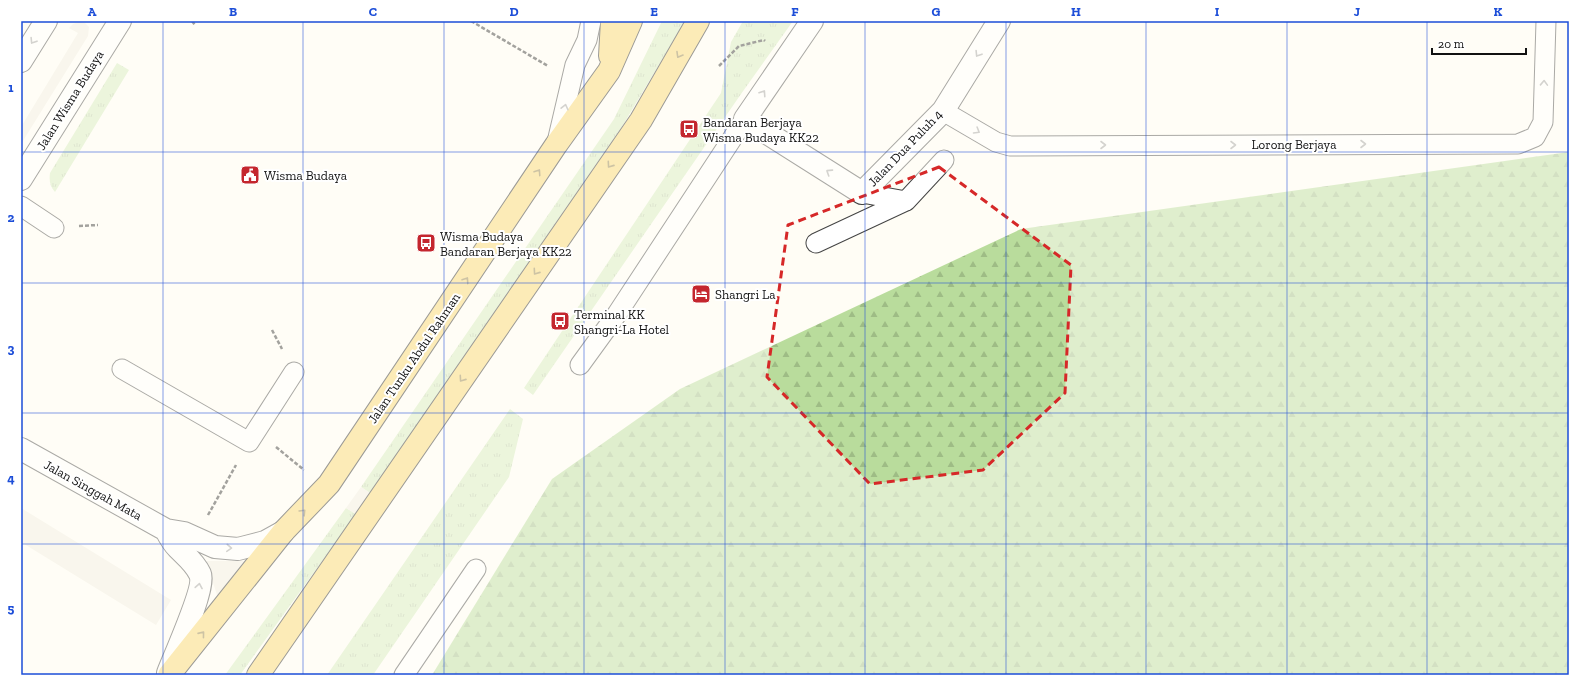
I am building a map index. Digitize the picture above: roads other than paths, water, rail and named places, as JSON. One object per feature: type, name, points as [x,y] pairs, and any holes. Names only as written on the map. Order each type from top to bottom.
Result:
[{"type":"main road","points":[[609,71],[612,21]]},
{"type":"main road","name":"Jalan Tunku Abdul Rahman","points":[[168,675],[283,532],[329,484],[556,145],[609,71],[631,21]]},
{"type":"main road","points":[[258,675],[641,120],[698,21]]},
{"type":"street","points":[[21,61],[46,21]]},
{"type":"street","points":[[812,21],[746,119],[862,193]]},
{"type":"street","name":"Jalan Dua Puluh 4","points":[[862,193],[943,111],[999,21]]},
{"type":"street","name":"Jalan Wisma Budaya","points":[[21,179],[113,24]]},
{"type":"street","name":"Jalan Singgah Mata","points":[[21,449],[166,530],[184,533],[214,547],[238,549],[265,542],[283,532]]},
{"type":"street","points":[[166,530],[176,547],[192,561],[201,575],[200,587],[195,603],[168,675]]},
{"type":"lane","points":[[556,145],[575,65],[586,40],[591,21]]},
{"type":"lane","name":"Lorong Berjaya","points":[[943,111],[996,142],[1010,146],[1518,144],[1535,137],[1543,122],[1546,21]]},
{"type":"lane","points":[[580,365],[617,314],[746,119]]},
{"type":"lane","points":[[816,243],[906,201],[944,160]]},
{"type":"lane","points":[[862,193],[906,201]]},
{"type":"lane","points":[[21,206],[54,228]]},
{"type":"lane","points":[[122,369],[253,436],[294,372]]},
{"type":"lane","points":[[404,675],[476,569]]},
{"type":"place","name":"Bandaran Berjaya Wisma Budaya KK22","points":[[689,129]]},
{"type":"place","name":"Wisma Budaya","points":[[250,175]]},
{"type":"place","name":"Wisma Budaya Bandaran Berjaya KK22","points":[[426,243]]},
{"type":"place","name":"Shangri La","points":[[701,294]]},
{"type":"place","name":"Terminal KK Shangri-La Hotel","points":[[560,321]]}]
